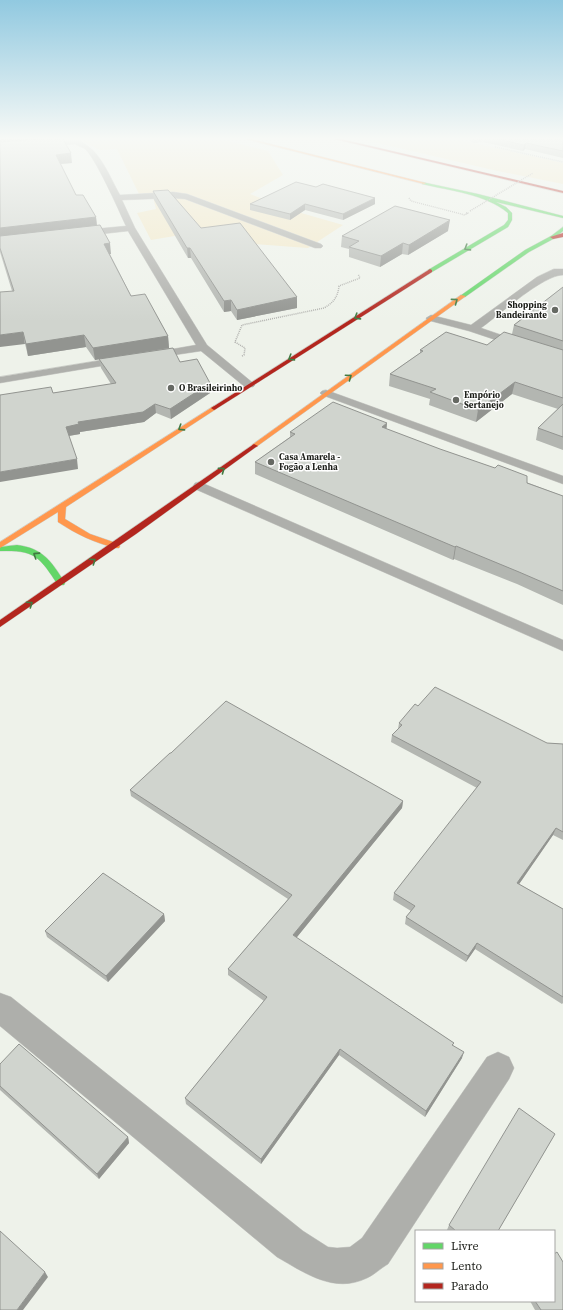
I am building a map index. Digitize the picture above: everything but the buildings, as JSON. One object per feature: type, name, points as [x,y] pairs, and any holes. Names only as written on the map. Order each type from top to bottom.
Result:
[{"type":"main road","points":[[0,546],[248,384],[387,299],[417,278],[506,226],[510,220],[510,213],[504,208],[488,200]]},
{"type":"main road","points":[[498,200],[563,217]]},
{"type":"main road","points":[[0,624],[116,546],[326,393],[527,250],[553,237],[563,229]]},
{"type":"main road","points":[[553,237],[563,235]]},
{"type":"main road","points":[[482,239],[499,240]]},
{"type":"main road","points":[[518,245],[526,248],[527,250]]},
{"type":"main road","points":[[62,506],[61,520],[72,529],[89,538],[116,546]]},
{"type":"main road","points":[[0,549],[23,548],[37,554],[48,564],[61,583]]},
{"type":"street","points":[[0,1007],[290,1244],[323,1264],[337,1266],[356,1265],[375,1251],[498,1068]]},
{"type":"lane","points":[[118,200],[131,228],[203,346],[248,384]]},
{"type":"lane","points":[[195,200],[318,246]]},
{"type":"lane","points":[[77,234],[131,228]]},
{"type":"lane","points":[[473,329],[540,279],[554,272],[563,272]]},
{"type":"lane","points":[[431,318],[473,329],[525,346]]},
{"type":"lane","points":[[0,380],[203,346]]},
{"type":"lane","points":[[326,393],[563,480]]},
{"type":"lane","points":[[200,486],[563,646]]},
{"type":"path","points":[[470,211],[488,200]]},
{"type":"path","points":[[226,366],[244,355],[245,348],[235,342],[242,325],[319,310],[330,306],[338,294],[339,286],[357,280],[360,278],[358,274]]},
{"type":"shaded area","points":[[154,200],[266,200],[294,211],[343,225],[308,248],[254,244],[198,232],[151,240],[137,213],[156,209]]},
{"type":"traffic: fast","points":[[430,271],[506,226],[510,220],[510,213],[504,208],[488,200]]},
{"type":"traffic: fast","points":[[494,200],[563,217]]},
{"type":"traffic: fast","points":[[463,296],[527,251],[553,237],[563,229]]},
{"type":"traffic: fast","points":[[0,549],[26,549],[39,555],[49,565],[61,583]]},
{"type":"traffic: slow","points":[[254,446],[463,296]]},
{"type":"traffic: slow","points":[[0,546],[214,408]]},
{"type":"traffic: slow","points":[[62,506],[61,520],[87,536],[116,546]]},
{"type":"traffic: jam","points":[[553,237],[563,235]]},
{"type":"traffic: jam","points":[[214,408],[430,271]]},
{"type":"traffic: jam","points":[[0,624],[254,446]]},
{"type":"place","name":"Shopping Bandeirante","points":[[555,310]]},
{"type":"place","name":"O Brasileirinho","points":[[171,388]]},
{"type":"place","name":"Empório Sertanejo","points":[[456,400]]},
{"type":"place","name":"Casa Amarela - Fogão a Lenha","points":[[271,462]]}]
